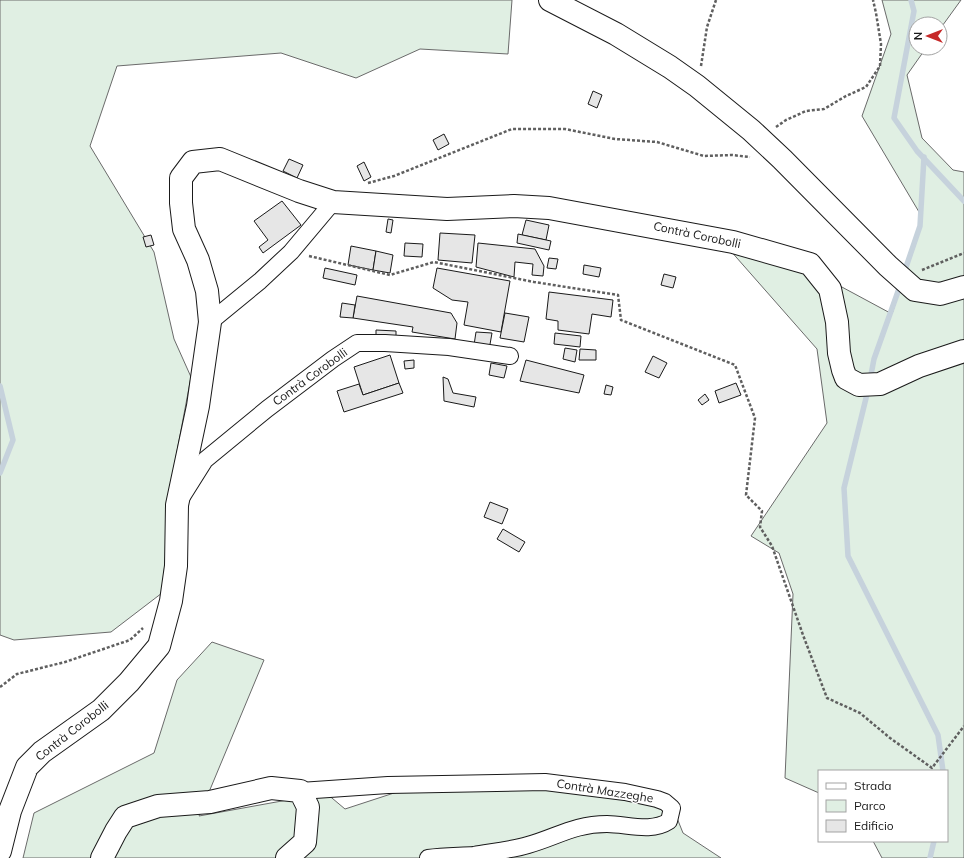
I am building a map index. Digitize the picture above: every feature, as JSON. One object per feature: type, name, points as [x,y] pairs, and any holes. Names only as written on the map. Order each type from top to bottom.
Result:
[{"type":"street","points":[[550,0],[616,34],[670,67],[697,86],[758,149],[915,290],[940,294],[964,286]]},
{"type":"street","name":"Contrà Corobolli","points":[[0,851],[10,811],[27,767],[42,752],[101,710],[129,682],[160,646],[171,601],[176,566],[177,505],[198,406],[210,322],[207,291],[198,260],[184,229],[181,203],[181,178],[193,162],[220,159],[298,191],[333,202],[447,209],[514,206],[549,208],[733,242],[810,264],[830,288],[837,322],[839,353],[846,378],[870,384],[964,351]]},
{"type":"street","points":[[210,322],[260,281],[291,252],[333,202]]},
{"type":"street","name":"Contrà Corobolli","points":[[177,505],[204,460],[267,409],[333,359],[357,344],[385,343],[449,347],[510,356]]},
{"type":"street","name":"Contrà Mazzeghe","points":[[300,791],[388,785],[545,782],[625,792],[657,799],[665,802],[672,808],[669,821],[659,826],[650,828],[608,824],[591,825],[574,828],[528,845],[474,854],[428,858]]},
{"type":"street","points":[[102,858],[125,817],[158,806],[210,802],[271,788],[300,791],[308,807],[305,842],[288,858]]},
{"type":"path","points":[[697,86],[702,65],[707,26],[716,0]]},
{"type":"path","points":[[368,183],[394,176],[512,129],[565,129],[615,139],[656,142],[704,156],[732,156],[758,149],[771,130],[786,120],[806,111],[824,108],[866,87],[880,66],[881,44],[873,0]]},
{"type":"path","points":[[291,252],[390,275],[434,262],[534,282],[618,295],[621,320],[735,365],[755,418],[746,495],[762,511],[760,527],[772,546],[827,698],[860,713],[890,738],[932,768],[964,726]]},
{"type":"path","points":[[920,270],[964,253]]},
{"type":"path","points":[[0,687],[17,674],[65,662],[130,640],[146,625]]},
{"type":"green space","points":[[0,0],[512,0],[508,54],[420,49],[356,78],[281,53],[117,66],[90,146],[154,252],[174,339],[191,377],[168,499],[167,542],[162,593],[111,632],[14,640],[0,635]]},
{"type":"green space","points":[[882,0],[961,0],[948,18],[948,16],[908,16],[908,56],[920,56],[907,75],[922,138],[953,170],[964,172],[964,858],[882,858],[874,842],[948,842],[948,770],[818,770],[818,793],[785,778],[793,594],[779,553],[751,536],[827,423],[817,349],[729,249],[801,265],[892,314],[922,217],[862,116],[891,34]]},
{"type":"green space","points":[[212,642],[264,660],[199,816],[326,793],[345,809],[397,792],[541,788],[671,803],[683,833],[721,858],[23,858],[34,813],[154,753],[177,680]]},
{"type":"building","points":[[593,91],[602,95],[597,108],[588,104]]},
{"type":"building","points":[[444,134],[449,144],[438,150],[433,140]]},
{"type":"building","points":[[289,159],[303,165],[297,178],[283,171]]},
{"type":"building","points":[[364,162],[371,177],[364,181],[357,166]]},
{"type":"building","points":[[282,201],[301,225],[263,253],[259,247],[268,240],[254,221]]},
{"type":"building","points":[[388,219],[393,220],[391,233],[386,232]]},
{"type":"building","points":[[526,220],[549,225],[546,240],[522,235]]},
{"type":"building","points":[[440,233],[475,235],[472,263],[438,260]]},
{"type":"building","points":[[518,234],[551,241],[549,250],[517,243]]},
{"type":"building","points":[[151,235],[154,245],[146,247],[143,237]]},
{"type":"building","points":[[405,243],[423,244],[422,257],[404,256]]},
{"type":"building","points":[[478,243],[535,249],[544,266],[543,276],[532,275],[533,264],[515,262],[514,277],[476,267]]},
{"type":"building","points":[[351,246],[376,251],[373,270],[348,265]]},
{"type":"building","points":[[376,251],[393,255],[390,273],[373,270]]},
{"type":"building","points":[[549,258],[558,259],[556,269],[547,268]]},
{"type":"building","points":[[584,265],[601,268],[599,277],[583,274]]},
{"type":"building","points":[[325,268],[357,275],[355,285],[323,278]]},
{"type":"building","points":[[437,268],[510,281],[501,332],[464,325],[468,302],[452,300],[433,288]]},
{"type":"building","points":[[664,274],[676,277],[673,288],[661,285]]},
{"type":"building","points":[[549,292],[613,300],[611,317],[592,314],[589,334],[558,330],[558,321],[546,319]]},
{"type":"building","points":[[357,296],[451,313],[457,323],[455,339],[412,332],[413,327],[353,318]]},
{"type":"building","points":[[342,303],[355,305],[353,318],[340,317]]},
{"type":"building","points":[[505,313],[529,317],[524,342],[500,338]]},
{"type":"building","points":[[376,330],[396,331],[396,337],[376,335]]},
{"type":"building","points":[[476,332],[492,333],[489,350],[474,345]]},
{"type":"building","points":[[555,333],[581,336],[580,347],[554,344]]},
{"type":"building","points":[[565,348],[577,350],[575,362],[563,359]]},
{"type":"building","points":[[580,349],[596,350],[596,360],[579,360]]},
{"type":"building","points":[[390,355],[399,383],[363,395],[354,367]]},
{"type":"building","points":[[653,356],[667,363],[659,378],[645,372]]},
{"type":"building","points":[[414,360],[414,368],[405,369],[404,361]]},
{"type":"building","points":[[526,360],[584,375],[579,393],[520,381]]},
{"type":"building","points":[[491,363],[507,366],[504,378],[489,375]]},
{"type":"building","points":[[443,377],[448,379],[453,393],[476,397],[474,407],[444,401]]},
{"type":"building","points":[[399,383],[403,393],[344,412],[337,391],[359,384],[363,395]]},
{"type":"building","points":[[736,383],[741,395],[719,403],[715,391]]},
{"type":"building","points":[[606,385],[613,387],[611,395],[604,394]]},
{"type":"building","points":[[705,394],[709,400],[702,405],[698,400]]},
{"type":"building","points":[[490,502],[508,509],[502,524],[484,517]]},
{"type":"building","points":[[503,529],[525,542],[519,552],[497,539]]},
{"type":"waterway","points":[[911,0],[914,11],[894,118],[917,151],[964,201]]},
{"type":"waterway","points":[[904,273],[920,226],[924,157]]},
{"type":"waterway","points":[[870,380],[874,359],[901,283]]},
{"type":"waterway","points":[[0,386],[13,440],[0,473]]},
{"type":"waterway","points":[[868,390],[844,488],[848,556],[938,735],[943,770]]},
{"type":"waterway","points":[[930,858],[934,842]]}]
